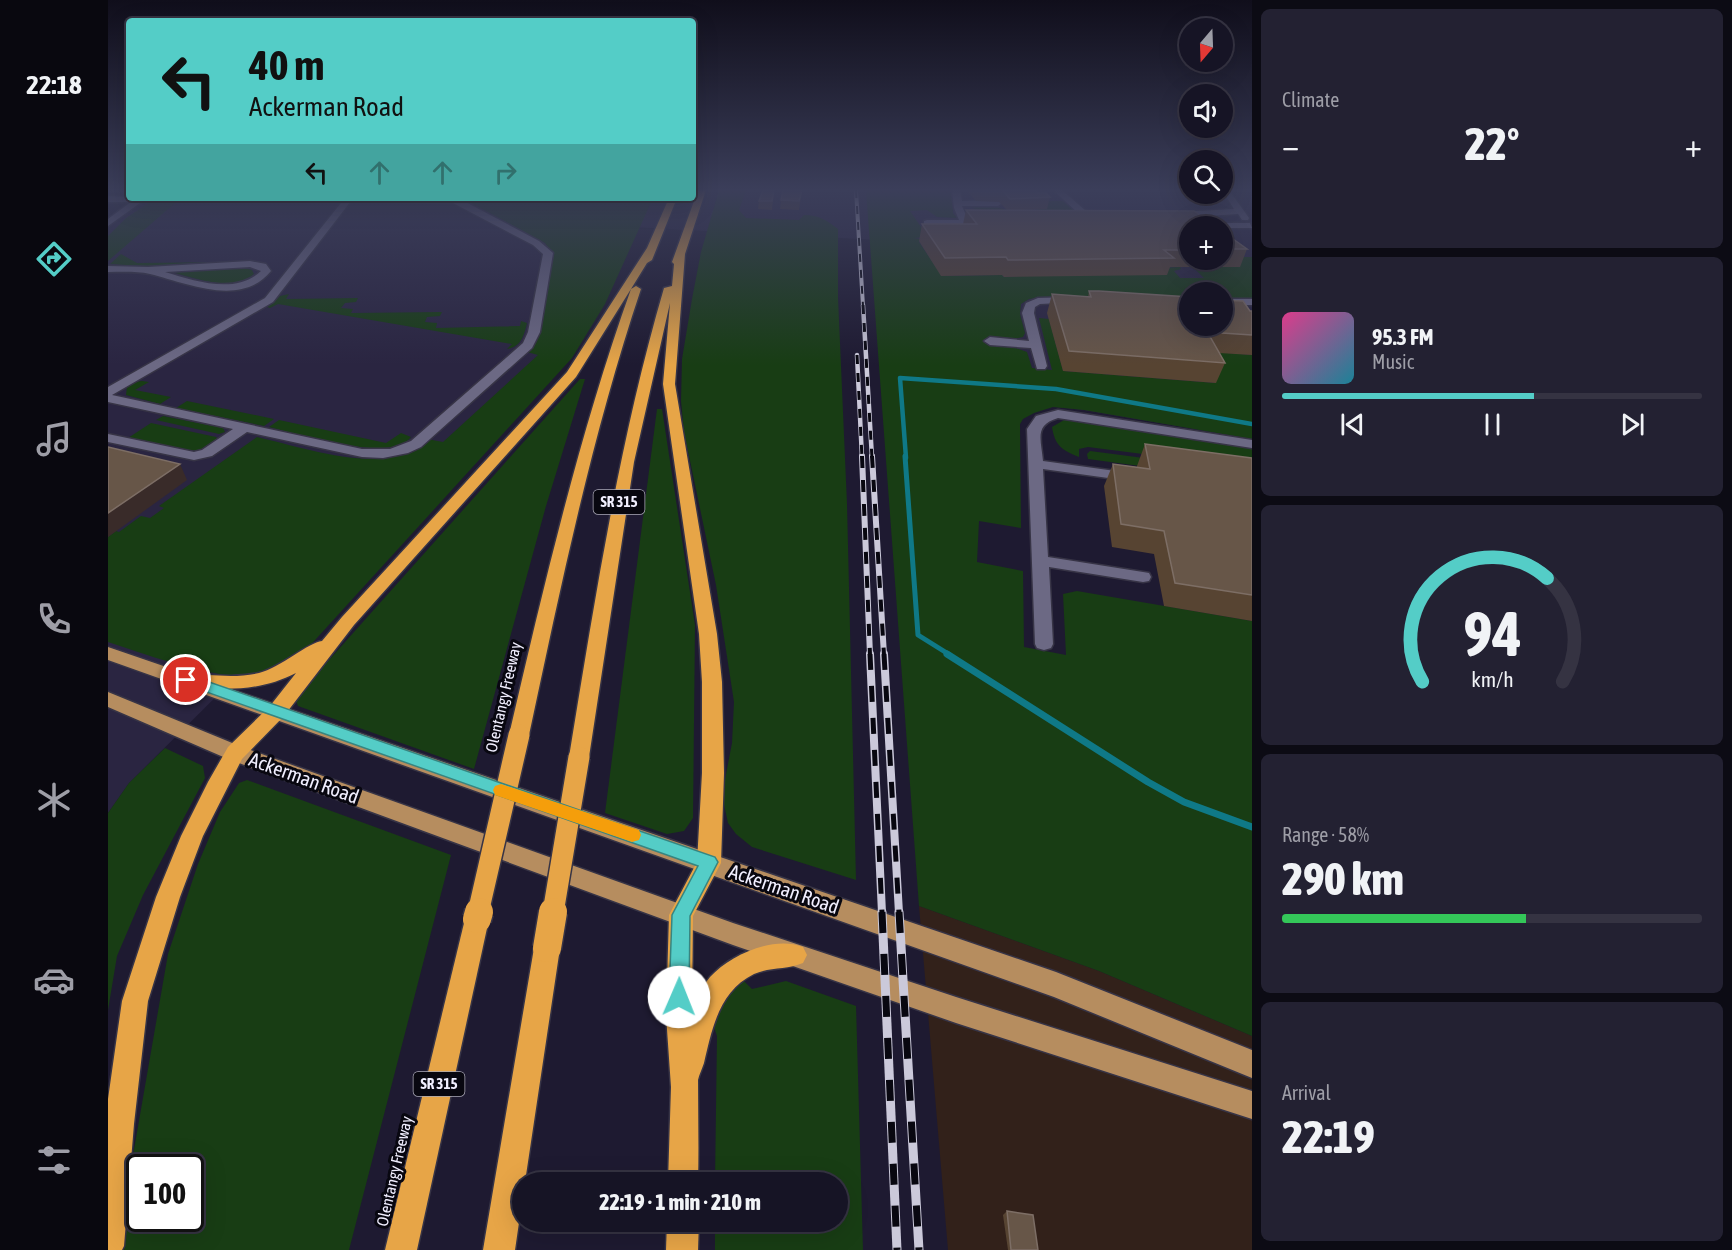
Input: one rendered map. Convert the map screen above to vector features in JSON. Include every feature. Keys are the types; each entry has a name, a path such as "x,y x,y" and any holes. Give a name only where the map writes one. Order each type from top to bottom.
{"highway":[{"name":"SR 315","path":"499,1250 624,471 655,334 681,248"},
{"path":"108,1246 119,1124 135,1001 168,897 184,857 235,753 277,711 348,621 572,374 650,250"},
{"name":"Olentangy Freeway","path":"401,1250 580,470 620,332 650,250"},
{"path":"680,252 669,384 708,634 712,682 713,773 709,862 681,915 679,1015 685,1087 683,1172"},
{"path":"186,680 221,684 250,683 278,674 317,649 348,621"},
{"path":"685,1087 702,1016 718,987 738,968 768,955 794,955"},
{"path":"682,1250 683,1232"}],"main road":[{"name":"Ackerman Road","path":"108,652 1056,985 1252,1064"},
{"name":"Ackerman Road","path":"108,699 235,753 681,915 794,955 1252,1105"}],"street":[{"path":"108,392 269,300 310,248"},
{"path":"108,398 362,453 398,452 411,447 428,434 528,345 549,253 545,248"},
{"path":"108,269 148,270 234,264 261,266 266,271 254,281 225,287 208,287 148,270"},
{"path":"1041,366 1028,313 1032,303 1047,300 1089,300"},
{"path":"1233,302 1252,302"},
{"path":"990,341 1036,345"},
{"path":"1044,645 1034,429 1041,419 1058,414 1252,444"},
{"path":"108,438 194,456 207,453 244,428"},
{"path":"1036,464 1130,477"},
{"path":"1040,561 1143,577"}],"shaded area":[{"path":"108,248 601,248 517,399 129,783 108,813"},
{"path":"879,248 1179,248 1179,270 1233,270 1233,248 1252,248 1252,439 1084,410 890,389"},
{"path":"919,906 1099,971 1252,1036 1252,1250 948,1250"}],"green space":[{"path":"108,248 123,248 108,261"},
{"path":"549,248 630,248 605,304 572,358 306,650 277,668 257,675 242,676 224,675 182,666 108,642 108,537 141,516 150,518 164,508 159,506 257,437 350,458 370,459 404,454 427,439 443,442 538,355 527,352 532,345 553,255"},
{"path":"702,248 838,248 856,880 752,847 736,834 728,823 722,795 732,743 734,702 716,585 684,432 681,401 682,359"},
{"path":"870,248 923,248 942,276 1002,275 1004,277 1179,267 1179,270 1174,271 1180,278 1204,278 1196,270 1233,270 1233,267 1238,267 1233,262 1233,257 1252,257 1252,298 1233,298 1233,282 1179,282 1179,296 1029,299 1021,304 1020,314 1025,333 1023,337 1009,340 986,338 987,344 1010,346 1027,352 1032,368 1052,370 1039,318 1049,319 1063,371 1215,383 1214,352 1252,355 1252,439 1084,410 1053,407 1034,413 1023,419 1020,424 1021,528 979,521 977,562 1023,571 1024,647 1066,655 1063,594 1077,591 1252,621 1252,1036 1099,971 919,906"},
{"path":"121,254 137,263 229,262 156,267 110,264"},
{"path":"241,267 252,270 254,274 235,283 213,282 171,272"},
{"path":"289,294 286,299 358,298 356,302 345,303 341,308 353,309 351,313 442,312 440,316 427,317 425,322 437,323 436,328 520,326 521,321 527,323 519,343 507,349 512,344 278,304 267,307 280,296"},
{"path":"580,379 585,379 546,506 474,769 298,706 295,698"},
{"path":"142,381 149,382 135,390 171,397 160,404 126,395 127,387"},
{"path":"187,401 274,419 264,426 176,408"},
{"path":"657,409 662,409 695,625 693,818 684,831 667,834 605,813"},
{"path":"163,416 223,428 225,432 219,434 156,420"},
{"path":"1080,418 1252,449 1252,468 1088,447 1079,449 1079,457 1057,443 1052,427 1064,420"},
{"path":"279,420 386,443 401,433 411,437 400,445 365,448 269,427"},
{"path":"151,423 218,439 200,450 188,451 128,438"},
{"path":"1090,451 1252,472 1252,481 1088,459 1087,454"},
{"path":"165,748 203,766 205,778 143,895 117,956 108,1010 108,813 129,783"},
{"path":"247,780 451,855 349,1250 124,1250 126,1228 126,1232 204,1232 204,1154 133,1154 168,954 198,864 220,812 239,783"},
{"path":"743,980 752,989 786,981 856,1006 863,1250 715,1250 715,1232 848,1232 848,1172 715,1172 717,1036 712,1021 728,992"}],"building":[{"path":"938,248 1179,248 1164,250 1174,258 1008,260 1006,257 945,258"},
{"path":"1089,291 1179,296 1179,336 1210,336 1225,363 1069,351 1052,294 1091,297"},
{"path":"1233,301 1243,301 1252,311 1252,335 1233,334"},
{"path":"1145,444 1252,458 1252,595 1175,583 1164,531 1121,524 1113,464 1150,469"},
{"path":"108,447 180,464 108,513"},
{"path":"1007,1211 1033,1215 1038,1250 1011,1250"}],"waterway":[{"path":"906,458 900,378 1056,389 1252,424"},
{"path":"905,456 918,635 950,655"},
{"path":"947,654 1148,782 1184,802 1252,827"}],"railway":[{"path":"860,248 863,306"},
{"path":"863,305 872,458"},
{"path":"857,355 862,458"},
{"path":"862,456 870,655"},
{"path":"872,456 884,655"},
{"path":"870,654 882,913"},
{"path":"884,654 899,913"},
{"path":"882,912 897,1250"},
{"path":"899,912 919,1250"}],"slow traffic":[{"path":"501,790 632,835"}],"route":[{"path":"186,680 709,862 681,915 679,997"}]}
